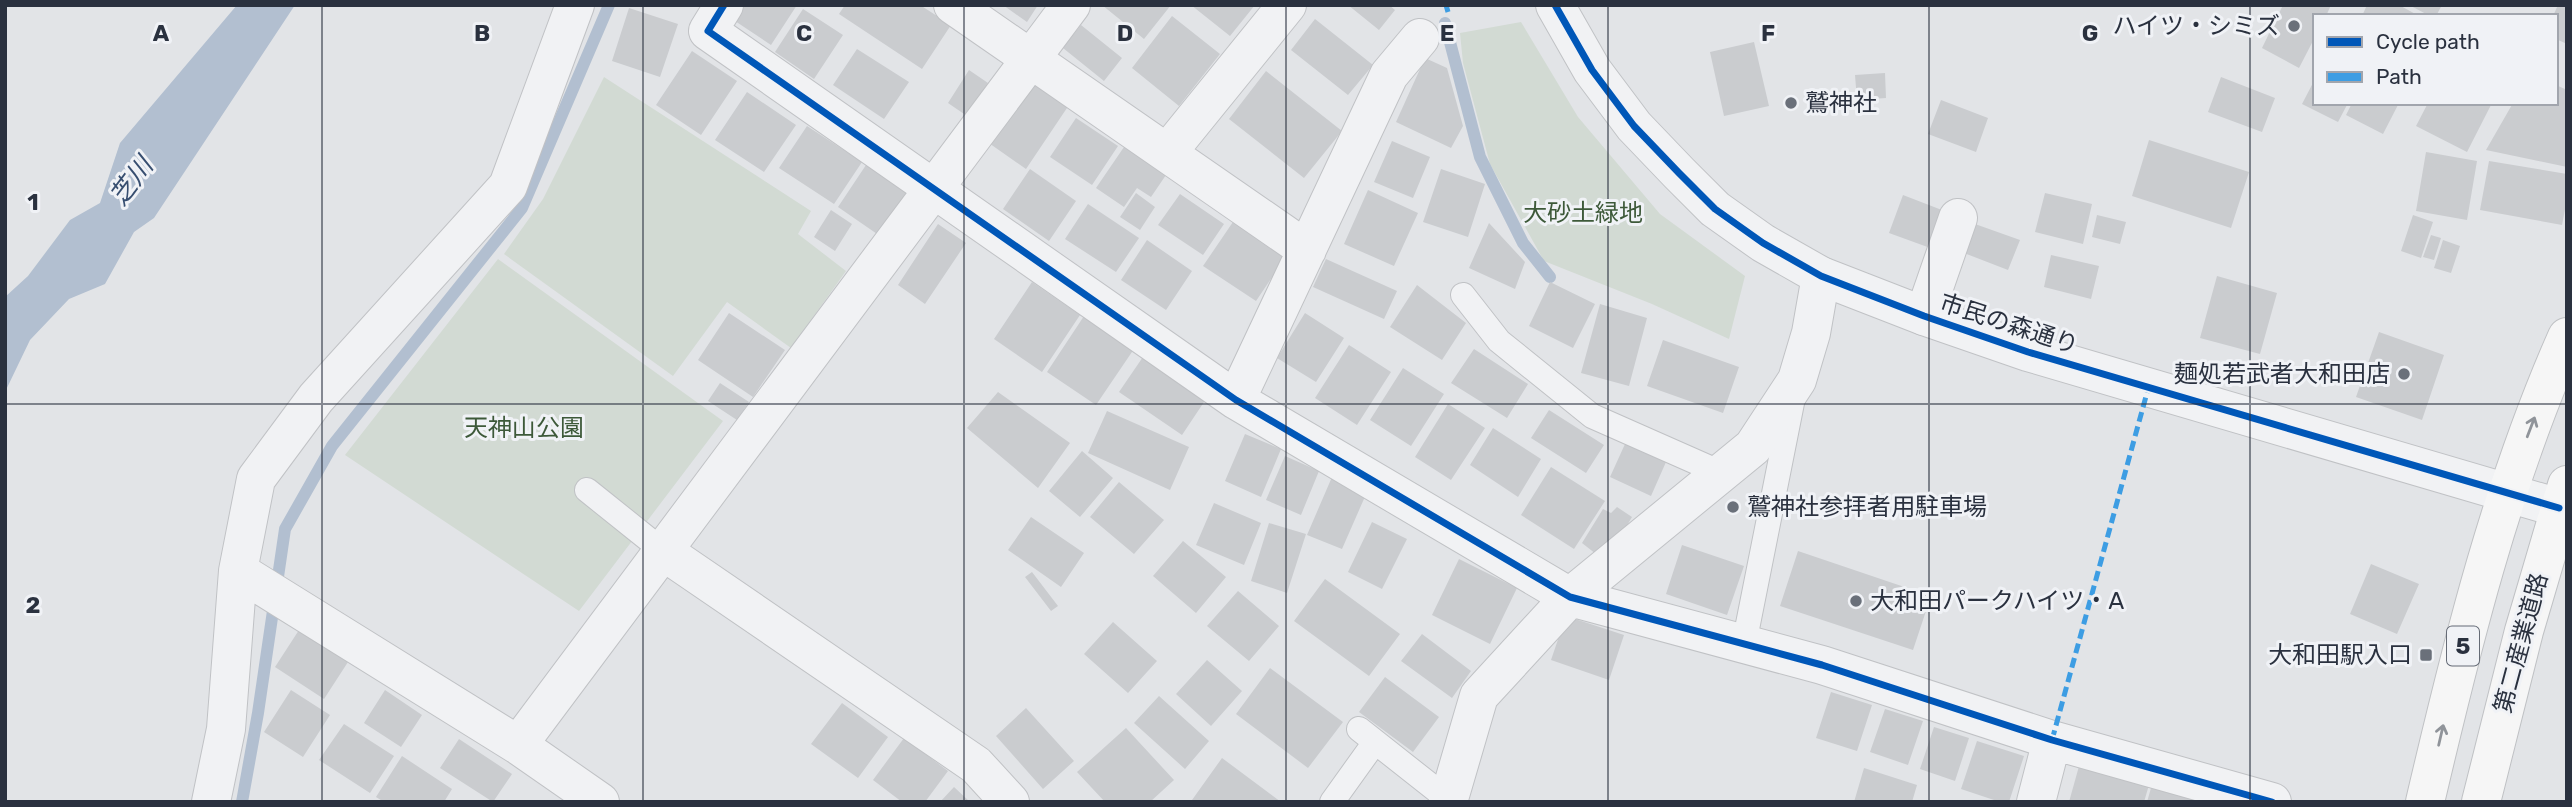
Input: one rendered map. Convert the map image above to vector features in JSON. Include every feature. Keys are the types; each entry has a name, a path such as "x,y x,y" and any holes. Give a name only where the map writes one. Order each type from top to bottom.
{"main road":[{"name":"5","path":"2425,802 2472,613 2507,491 2567,337"},
{"name":"第二産業道路","path":"2481,802 2503,710 2560,521"}],"street":[{"path":"211,802 226,729 239,571 256,479 316,398 508,186 575,5"},
{"path":"724,5 708,31 1236,400 1570,597 1822,665 2052,740 2272,802"},
{"path":"954,5 1307,250"},
{"path":"518,745 1071,5"},
{"path":"1167,153 1287,5"},
{"name":"市民の森通り","path":"1555,5 1592,70 1634,126 1679,173 1724,216 1763,243 1821,276 2028,352 2507,491 2560,521"},
{"path":"1236,400 1389,75 1420,38"},
{"path":"1924,316 1958,218"},
{"path":"1449,801 1479,696 1570,597 1753,447 1797,380 1811,333 1821,276"},
{"path":"663,551 975,765 1010,802"},
{"path":"239,571 518,745 600,802"},
{"path":"2036,802 2052,740"}],"lane":[{"path":"1463,295 1499,341 1592,416 1721,473"},
{"path":"1744,644 1797,380"},
{"path":"587,489 663,551"},
{"path":"1332,802 1367,736 1449,801"}],"green space":[{"name":"大砂土緑地","path":"1521,22 1578,117 1660,214 1745,276 1729,339 1652,304 1544,261 1490,164 1463,63 1460,33"},
{"path":"604,77 811,211 798,234 846,271 791,348 727,302 673,376 504,254 543,199"},
{"name":"天神山公園","path":"498,259 723,421 579,611 345,455"}],"water":[{"name":"芝川","path":"237,5 295,5 154,218 134,232 105,284 69,299 30,340 5,392 5,297 28,276 70,220 100,203 120,143"}],"building":[{"path":"742,5 797,5 771,45 732,19"},
{"path":"845,5 920,5 951,25 922,69 839,14"},
{"path":"1003,5 1038,5 1027,22"},
{"path":"1102,5 1171,5 1144,39"},
{"path":"1191,5 1255,5 1230,36"},
{"path":"1348,5 1389,5 1395,10 1379,30"},
{"name":"ハイツ・シミズ","path":"2283,5 2331,5 2327,14 2313,14 2313,41 2299,68 2262,48"},
{"path":"2367,5 2399,5 2415,14 2363,14"},
{"path":"2409,5 2442,5 2437,14 2426,14"},
{"path":"2558,5 2567,5 2567,44 2558,40 2558,14 2554,14"},
{"path":"629,8 678,24 660,77 612,61"},
{"path":"803,9 843,35 814,79 775,52"},
{"path":"1172,16 1220,54 1179,106 1132,68"},
{"path":"1315,19 1373,65 1348,95 1291,50"},
{"path":"1081,25 1122,58 1104,81 1063,48"},
{"path":"1754,42 1769,106 1724,116 1710,52"},
{"path":"857,49 909,82 884,119 833,85"},
{"path":"692,51 737,81 701,135 656,105"},
{"path":"1425,58 1447,68 1463,126 1451,148 1396,122"},
{"path":"969,70 988,83 967,116 948,103"},
{"path":"1266,71 1342,131 1304,178 1229,119"},
{"path":"1885,73 1886,98 1857,100 1855,75"},
{"path":"1030,75 1071,102 1026,169 986,141"},
{"path":"2221,77 2275,98 2262,132 2208,112"},
{"path":"2313,83 2313,105 2347,105 2338,122 2302,104"},
{"path":"2558,86 2567,90 2567,167 2486,150 2512,105 2558,105"},
{"path":"747,92 796,125 764,172 715,140"},
{"path":"1941,100 1988,118 1976,152 1928,134"},
{"path":"2351,105 2398,105 2383,134 2346,115"},
{"path":"2427,105 2491,105 2467,152 2416,126"},
{"path":"1076,118 1118,146 1092,185 1050,157"},
{"path":"807,126 862,162 834,204 779,168"},
{"path":"2149,140 2249,172 2231,228 2132,196"},
{"path":"1392,141 1430,157 1413,198 1374,182"},
{"path":"1124,147 1166,175 1151,197 1137,188 1124,207 1096,188"},
{"path":"2426,152 2477,161 2467,220 2416,211"},
{"path":"2489,161 2567,174 2567,199 2562,225 2480,210"},
{"path":"868,162 910,191 880,236 838,207"},
{"path":"1030,169 1076,201 1049,241 1003,209"},
{"path":"1441,169 1485,184 1468,237 1423,222"},
{"path":"1368,190 1418,213 1394,266 1344,244"},
{"path":"1136,193 1155,207 1140,230 1120,217"},
{"path":"2045,193 2092,204 2083,244 2035,232"},
{"path":"1180,194 1224,224 1203,255 1158,225"},
{"path":"1903,195 1947,212 1933,249 1889,233"},
{"path":"1088,204 1139,238 1116,272 1065,239"},
{"path":"831,210 852,224 835,251 814,237"},
{"path":"2097,215 2126,222 2120,244 2092,237"},
{"path":"2413,215 2433,222 2421,258 2401,251"},
{"path":"1235,219 1287,255 1256,301 1203,266"},
{"path":"1489,223 1525,262 1515,289 1469,268"},
{"path":"938,224 966,243 925,304 898,285"},
{"path":"1975,224 2020,240 2008,270 1964,253"},
{"path":"2431,235 2441,238 2434,260 2423,257"},
{"path":"1147,240 1192,271 1166,310 1121,280"},
{"path":"2443,240 2460,246 2451,273 2434,268"},
{"path":"2051,255 2099,266 2091,299 2044,287"},
{"path":"1326,259 1397,291 1384,319 1313,287"},
{"path":"2217,276 2277,293 2260,354 2200,338"},
{"path":"1032,282 1080,315 1042,372 994,339"},
{"path":"1550,282 1595,304 1573,348 1529,326"},
{"path":"1417,285 1466,323 1442,360 1390,327"},
{"path":"1600,304 1647,318 1629,386 1581,373"},
{"path":"729,313 785,350 753,397 698,360"},
{"path":"1086,313 1136,346 1096,405 1047,372"},
{"path":"1305,313 1344,338 1316,382 1277,358"},
{"path":"2379,332 2444,355 2422,420 2356,397"},
{"path":"1663,340 1739,367 1723,413 1647,386"},
{"path":"1349,345 1391,372 1357,425 1315,398"},
{"path":"1474,349 1528,384 1507,418 1451,383"},
{"path":"1147,351 1210,393 1182,435 1119,392"},
{"path":"1403,368 1444,394 1411,446 1370,420"},
{"path":"720,383 749,402 737,420 708,401"},
{"path":"998,392 1070,443 1038,488 967,428"},
{"path":"1448,404 1485,428 1451,480 1415,457"},
{"path":"1549,410 1604,445 1586,473 1531,438"},
{"path":"1107,411 1189,447 1170,490 1088,453"},
{"path":"1493,428 1541,459 1518,497 1470,465"},
{"path":"1245,434 1281,449 1261,497 1225,481"},
{"path":"1625,444 1666,462 1651,496 1610,477"},
{"path":"1082,451 1113,478 1080,517 1049,491"},
{"path":"1285,456 1319,471 1301,515 1266,500"},
{"path":"1551,467 1605,501 1574,549 1521,515"},
{"path":"1332,477 1367,492 1342,549 1307,535"},
{"path":"1119,482 1164,520 1134,554 1090,517"},
{"path":"1214,503 1261,523 1244,565 1196,545"},
{"path":"1617,507 1632,517 1626,527 1596,554 1582,543 1603,509 1611,513"},
{"path":"1031,517 1084,553 1061,587 1008,550"},
{"path":"1372,522 1407,539 1382,589 1348,572"},
{"path":"1269,523 1306,534 1287,593 1251,581"},
{"path":"1183,541 1226,577 1196,613 1153,576"},
{"path":"1682,545 1744,566 1727,615 1666,594"},
{"name":"大和田パークハイツ・A","path":"1798,551 1931,596 1913,650 1780,606"},
{"path":"1459,559 1517,588 1490,644 1432,615"},
{"path":"2371,564 2419,584 2397,634 2350,614"},
{"path":"1032,572 1058,606 1051,611 1025,577"},
{"path":"1325,579 1400,634 1369,676 1294,621"},
{"path":"1238,591 1279,626 1249,661 1207,626"},
{"path":"1566,616 1624,635 1609,680 1551,660"},
{"path":"1113,622 1157,661 1128,693 1084,654"},
{"path":"299,630 348,662 324,699 275,667"},
{"path":"1422,634 1471,671 1452,698 1401,661"},
{"path":"1207,660 1242,691 1211,726 1176,694"},
{"path":"1270,668 1343,722 1308,768 1236,714"},
{"path":"1385,677 1439,717 1413,752 1359,712"},
{"path":"291,690 330,715 303,757 264,732"},
{"path":"385,690 422,715 401,747 364,723"},
{"path":"1831,692 1872,705 1857,751 1816,738"},
{"path":"1159,696 1209,741 1185,769 1134,723"},
{"path":"842,703 888,737 858,778 811,744"},
{"path":"1026,708 1074,761 1043,789 996,736"},
{"path":"1885,709 1923,721 1908,765 1870,752"},
{"path":"344,724 394,756 370,793 319,760"},
{"path":"1934,727 1969,738 1955,781 1920,769"},
{"path":"1126,728 1174,780 1150,802 1105,802 1077,772"},
{"path":"904,738 948,771 925,802 902,802 873,780"},
{"path":"459,739 512,774 493,802 440,768"},
{"path":"1977,741 2024,756 2009,802 2000,802 1961,789"},
{"path":"402,756 452,789 444,802 384,802 376,797"},
{"path":"1222,758 1281,802 1192,800"},
{"path":"2081,759 2151,778 2144,802 2069,802"},
{"path":"1864,768 1917,785 1912,802 1854,802"},
{"path":"954,787 970,802 940,802"},
{"path":"2151,788 2198,801 2198,802 2147,802"}],"waterway":[{"path":"242,802 285,529 332,446 522,208 609,5"},
{"path":"1445,23 1480,157 1523,243 1550,277"}],"marked path":[{"path":"1446,5 1448,12"},
{"path":"2052,740 2148,389"}],"cycle path":[{"path":"724,5 708,31 1236,400 1570,597 1822,665 2052,740 2272,802"},
{"path":"1555,5 1592,70 1634,126 1679,173 1715,209 1763,243 1821,276 2028,352 2559,508"}],"place":[{"name":"ハイツ・シミズ","path":"2294,26"},
{"name":"鷲神社","path":"1791,103"},
{"name":"麺処若武者大和田店","path":"2404,374"},
{"name":"鷲神社参拝者用駐車場","path":"1733,507"},
{"name":"大和田パークハイツ・A","path":"1856,601"},
{"name":"大和田駅入口","path":"2426,655"}]}
